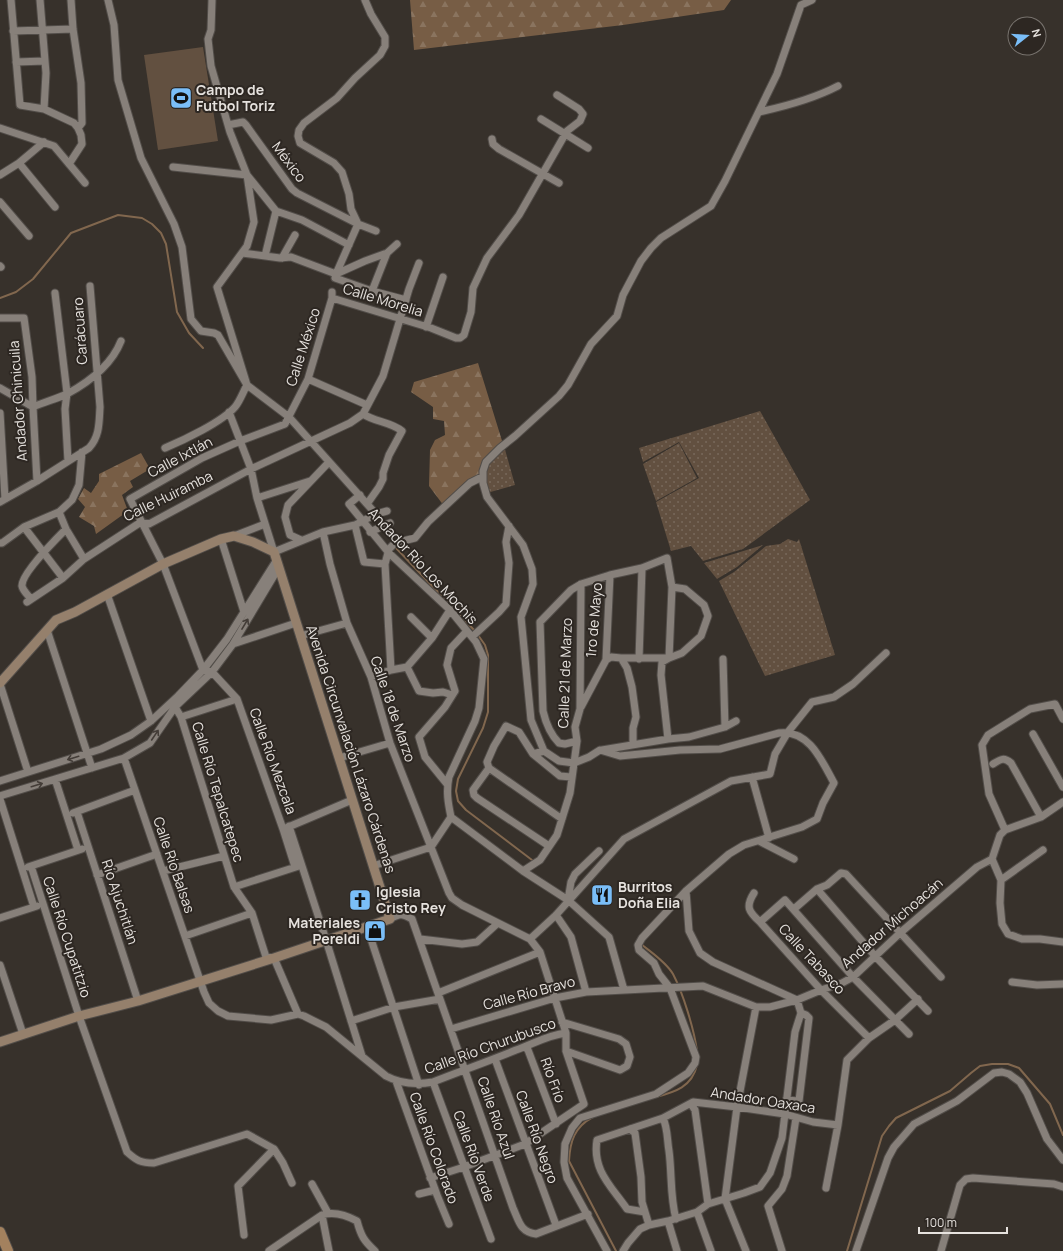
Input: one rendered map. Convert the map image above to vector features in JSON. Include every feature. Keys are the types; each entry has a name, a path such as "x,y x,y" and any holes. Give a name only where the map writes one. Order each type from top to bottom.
{"main road":[{"path":"0,1232 8,1251"}],"street":[{"path":"12,0 13,31 20,105 44,109 74,124 78,128 81,135 82,144 69,164"},
{"path":"40,0 46,73 44,109"},
{"path":"71,0 72,29 81,83 82,124 78,128"},
{"path":"108,0 114,25 118,80 141,158 174,224 182,247 191,319 201,331 218,335 247,385 289,417 376,514"},
{"path":"165,448 188,438 224,417 236,406 247,385 217,287 246,246 254,222 246,174 230,132 211,66 208,39 211,30 212,0"},
{"path":"365,0 371,14 385,37 385,46 380,55 355,78 337,98 304,123 299,130 298,136 300,143 334,163 342,172 349,194 351,209 358,224 376,231"},
{"path":"736,721 725,727 689,737 600,750 574,763 559,761 544,751 531,720 521,617 533,584 532,569 523,545 486,497 482,478 486,462 559,396 568,386 591,344 617,316 623,295 641,261 651,248 666,234 711,206 725,182 777,74 801,5 812,0"},
{"path":"13,31 72,29"},
{"path":"16,62 45,60"},
{"path":"759,112 819,96 838,86"},
{"path":"542,174 565,134 580,121 583,114 579,109 557,95"},
{"path":"541,120 588,148"},
{"name":"México","path":"228,125 243,122 297,193 358,224"},
{"path":"0,128 54,146 85,183"},
{"path":"492,139 493,144 499,149 559,183"},
{"path":"0,175 19,163 44,142"},
{"path":"19,163 55,207"},
{"path":"173,167 246,174 276,211 302,220 348,245"},
{"name":"Calle Morelia","path":"332,295 400,319 428,327 456,338 460,338 464,335 471,312 473,288 487,258 518,215 542,174"},
{"path":"0,202 28,236"},
{"path":"265,256 276,211"},
{"path":"335,276 358,224"},
{"path":"282,258 295,235"},
{"path":"335,276 365,261 386,253 397,244"},
{"path":"242,253 282,258 291,257 372,291 406,300"},
{"path":"372,291 386,253"},
{"path":"367,504 379,488 383,479 383,473 389,455 402,431 396,426 370,419 363,414 382,376 419,263"},
{"path":"428,327 443,277"},
{"name":"Carácuaro","path":"2,501 37,482 89,448 95,441 99,425 99,388 96,374 90,286"},
{"path":"55,293 67,394 65,408 68,461"},
{"name":"Calle México","path":"240,441 285,424 308,380 332,295"},
{"name":"Andador Chinicuila","path":"0,318 24,318 32,377 32,407 37,482"},
{"path":"0,388 32,407 67,394 96,374 117,351 121,341"},
{"path":"308,380 367,405"},
{"path":"0,798 124,758 150,743 175,707 212,672 234,644 276,561 257,498 251,469 229,412"},
{"path":"0,413 2,501"},
{"name":"Calle Huiramba","path":"43,552 23,579 22,585 29,600 63,578 84,559 141,522 149,524 251,469 350,423 363,414"},
{"name":"Calle Ixtlán","path":"141,522 130,500 202,458 240,441"},
{"path":"1,542 24,527 59,512 72,500 79,485 82,452"},
{"path":"301,540 290,535 285,517 288,505 329,462"},
{"path":"391,670 385,564 390,549 395,543 415,538 428,522 470,483 482,478"},
{"path":"257,498 312,480"},
{"name":"Andador Río Los Mochis","path":"360,495 349,504 370,532 389,553 450,610 471,634 481,650 484,659 479,708 475,721 447,784 447,797 451,817"},
{"path":"0,781 101,749 131,735 151,721 203,670 227,639 276,561 301,540 323,532 355,525 376,514 387,511"},
{"path":"59,512 66,529 84,559"},
{"path":"141,522 163,564 203,670"},
{"path":"370,532 390,523"},
{"path":"28,772 0,683 56,620 75,612 163,564 221,539 234,536 265,524"},
{"path":"355,525 364,562 385,564"},
{"path":"447,784 425,757 419,737 445,707 455,691 447,665 451,648 482,628 506,604 509,563 506,542 509,526"},
{"path":"24,527 63,578"},
{"path":"43,552 66,529"},
{"name":"Calle 18 de Marzo","path":"323,532 330,564 347,623 371,677 390,744 449,893 452,898 462,905 530,939"},
{"path":"234,536 253,542 276,561"},
{"path":"221,539 244,612"},
{"path":"577,741 565,744 559,743 555,740 545,722 543,702 540,622 571,590 581,584 610,575 642,568 667,558 672,587 669,658"},
{"name":"Avenida Circunvalación Lázaro Cárdenas","path":"276,561 390,918"},
{"path":"639,659 642,568"},
{"name":"1ro de Mayo","path":"580,709 606,660 610,575"},
{"name":"Calle 21 de Marzo","path":"524,870 540,860 557,835 570,793 577,741 575,727 580,709 581,584"},
{"path":"668,739 661,675 662,662 682,652 701,636 708,616 704,605 685,589 672,587"},
{"path":"106,594 151,721"},
{"path":"371,677 391,670 407,667 432,638 450,610"},
{"path":"411,617 432,638"},
{"path":"234,644 296,623"},
{"path":"300,636 347,623"},
{"path":"47,630 92,768"},
{"path":"430,1178 525,1144 584,1104 566,1051 566,1033 540,952 530,939 556,915 624,839 731,781 770,774 775,754 788,732 812,702 834,697 853,684 886,653"},
{"path":"606,660 611,657 639,659 669,658"},
{"path":"622,658 631,681 636,717 633,728 633,744"},
{"path":"723,659 725,727"},
{"path":"407,667 418,691 433,694 443,692 452,695"},
{"path":"203,670 212,672"},
{"name":"Calle Río Mezcala","path":"212,672 236,699 286,828 298,866 326,940 362,1056"},
{"path":"182,717 236,699"},
{"path":"531,720 543,702"},
{"path":"1005,830 989,794 982,745 988,735 1030,709 1055,704 1063,719"},
{"name":"Calle Río Tepalcatepec","path":"175,707 182,717 234,887 252,913 266,957 274,958"},
{"path":"562,819 489,768 487,762 490,753 506,726 520,732 533,754 560,776 571,777"},
{"path":"600,750 620,756 680,750 720,749 779,733 788,732 795,733 808,742 823,763 834,783 823,803 817,819 802,828 744,845 729,854 686,891 642,938 638,945 638,950 654,963 659,974 672,988 696,1057 688,1074 656,1094 580,1118 572,1128 565,1144 564,1162 567,1178 607,1251"},
{"path":"1033,734 1063,787"},
{"path":"339,758 390,744"},
{"path":"533,754 544,751"},
{"name":"Calle Río Balsas","path":"124,758 200,981"},
{"path":"993,764 1001,759 1007,759 1012,763 1041,817"},
{"path":"489,768 473,790 474,795 549,846"},
{"path":"752,777 769,838"},
{"path":"55,779 78,850"},
{"path":"67,815 135,790"},
{"name":"Calle Río Cupatitzio","path":"0,798 34,907"},
{"path":"286,828 352,800"},
{"path":"1063,802 1041,817 1005,830 1000,835 992,859 1001,880 1000,903 1002,924 1008,934 1022,939 1040,938 1063,942"},
{"name":"Río Ajuchitlán","path":"77,812 138,1001"},
{"path":"374,866 431,847 451,817 568,900 609,937 624,990"},
{"path":"759,841 794,859"},
{"path":"22,869 88,847"},
{"path":"1001,880 1043,850"},
{"path":"568,900 571,882 576,874 599,852"},
{"path":"97,874 157,854"},
{"path":"162,871 224,856"},
{"name":"Andador Michoacán","path":"688,987 703,986 756,1007 770,1007 797,1000 842,983 853,977 900,933 977,867 992,859"},
{"name":"Calle Río Cupatitzio","path":"31,866 79,1016 127,1152 133,1158 142,1163 154,1163 247,1134 274,1149"},
{"path":"234,887 298,866"},
{"path":"794,909 817,889 826,885 842,874 846,874 941,977"},
{"path":"817,889 875,956 928,1011"},
{"path":"623,1250 640,1229 649,1225 676,1219 697,1212 708,1204 760,1187 770,1173 782,1138 795,1032 801,1013 797,1000 713,962 700,953 689,931 686,891"},
{"name":"Calle Tabasco","path":"754,893 748,901 752,914 821,990 869,1038"},
{"path":"760,922 785,900 853,977 909,1034"},
{"path":"0,918 43,904"},
{"path":"185,936 252,913"},
{"name":"Calle Río Azul","path":"390,918 398,914 403,914 412,919 520,1225 526,1231 536,1234 556,1225"},
{"path":"556,915 570,936 586,992"},
{"path":"0,1042 79,1016 138,1001 274,958 390,918"},
{"path":"420,939 462,944 477,942 498,923"},
{"path":"367,927 419,1085"},
{"path":"351,1021 394,1007 439,996 540,952"},
{"path":"200,981 209,1003 218,1011 228,1016 271,1020 298,1014 274,958"},
{"path":"0,965 23,1034"},
{"path":"1012,982 1037,985 1063,984"},
{"name":"Calle Río Bravo","path":"451,1029 555,998 586,992 688,987"},
{"path":"826,1188 838,1125 847,1060 869,1038 895,1020 918,999"},
{"path":"746,1251 725,1199 737,1107 756,1007"},
{"path":"786,1100 799,1101 809,1018 801,1013"},
{"name":"Calle Río Churubusco","path":"298,1014 326,1027 386,1076 396,1081 419,1085 433,1082 495,1059 544,1038 566,1033"},
{"path":"562,1022 619,1039 626,1044 630,1057 627,1066 620,1070 566,1051"},
{"name":"Río Frío","path":"525,1047 528,1050 556,1124"},
{"name":"Calle Río Negro","path":"495,1059 556,1225"},
{"path":"856,1251 888,1158 894,1147 914,1124 956,1101 994,1073 1002,1072 1009,1074 1020,1082 1027,1093 1047,1139 1063,1160"},
{"name":"Calle Río Colorado","path":"396,1081 434,1190 449,1224"},
{"name":"Calle Río Verde","path":"433,1082 491,1238"},
{"name":"Andador Oaxaca","path":"645,1212 627,1209 600,1172 596,1160 595,1149 597,1140 663,1118 693,1102 785,1114 796,1118 838,1125"},
{"path":"691,1104 695,1110 708,1204"},
{"path":"663,1118 668,1134 673,1207 676,1219"},
{"path":"782,1251 768,1206 782,1189 787,1176 796,1118"},
{"path":"630,1129 635,1133 642,1177 642,1202 649,1225"},
{"path":"244,1235 238,1186 274,1149 283,1162 292,1182"},
{"path":"941,1251 960,1185 966,1179 973,1178 1054,1184 1063,1187"},
{"path":"312,1184 325,1214 329,1251"},
{"path":"420,1194 434,1190"},
{"path":"697,1212 711,1251"},
{"path":"273,1250 325,1214 340,1214 357,1221 364,1241 375,1251"},
{"path":"556,1225 588,1214"},
{"path":"668,1221 677,1251"}],"shaded area":[{"name":"Campo de Futbol Toriz","path":"203,47 218,141 158,150 144,55"},
{"path":"760,411 810,500 743,549 703,561 691,546 671,551 656,502 699,478 679,442 643,462 639,448"},
{"path":"679,443 697,478 656,501 643,464"},
{"path":"504,446 515,485 487,493 484,483 487,463"},
{"path":"788,539 797,542 799,539 835,655 765,676 719,581 734,572 766,546 780,544"},
{"path":"763,545 737,567 717,579 704,563"}],"green space":[{"path":"410,0 731,0 724,10 623,25 414,50"},
{"path":"478,363 503,444 488,458 482,477 444,506 429,486 430,450 435,440 445,435 444,421 433,419 433,407 411,392 414,382"},
{"path":"141,453 150,469 130,481 133,487 122,495 128,511 96,534 94,526 79,517 85,507 78,499 84,488 91,493 99,481 99,474"}],"waterway":[{"path":"0,298 16,292 33,279 71,233 118,215 142,218 152,224 161,233 166,244 177,312 189,333 203,348"},
{"path":"396,548 475,631"},
{"path":"478,635 485,645 488,655 488,712 483,728 458,779 456,791 458,801 466,810 532,860"},
{"path":"641,944 663,962 673,974 688,1011 697,1051"},
{"path":"847,1251 882,1136 889,1126 896,1118 950,1091 980,1066 1008,1064 1019,1068 1050,1104 1063,1135"},
{"path":"656,1097 670,1093 682,1087 691,1079 697,1065"},
{"path":"593,1117 581,1125 577,1130 570,1148 569,1161 616,1251"}],"place":[{"name":"Campo de Futbol Toriz","path":"181,98"},
{"name":"Burritos Doña Elia","path":"602,895"},
{"name":"Iglesia Cristo Rey","path":"360,900"},
{"name":"Materiales Pereldi","path":"375,931"}]}
